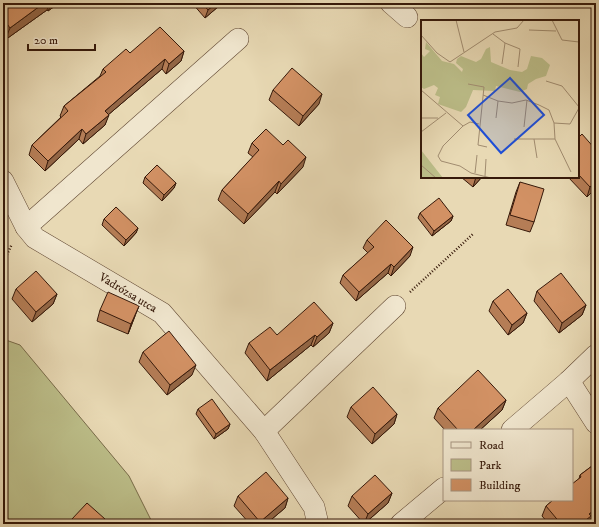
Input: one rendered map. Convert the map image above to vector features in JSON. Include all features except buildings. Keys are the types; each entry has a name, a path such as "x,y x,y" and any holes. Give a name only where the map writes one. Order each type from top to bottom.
{"street":[{"path":"392,3 407,17"},
{"path":"26,227 238,39"},
{"name":"Vadrózsa utca","path":"3,181 26,227 35,238 162,313 264,431 314,507 318,524"},
{"path":"264,431 395,306"},
{"path":"513,429 569,381 596,355"},
{"path":"569,381 596,423"},
{"path":"401,524 443,489"}],"path":[{"path":"395,306 473,234"}],"green space":[{"path":"3,339 20,345 129,476 153,524 3,524"}]}
